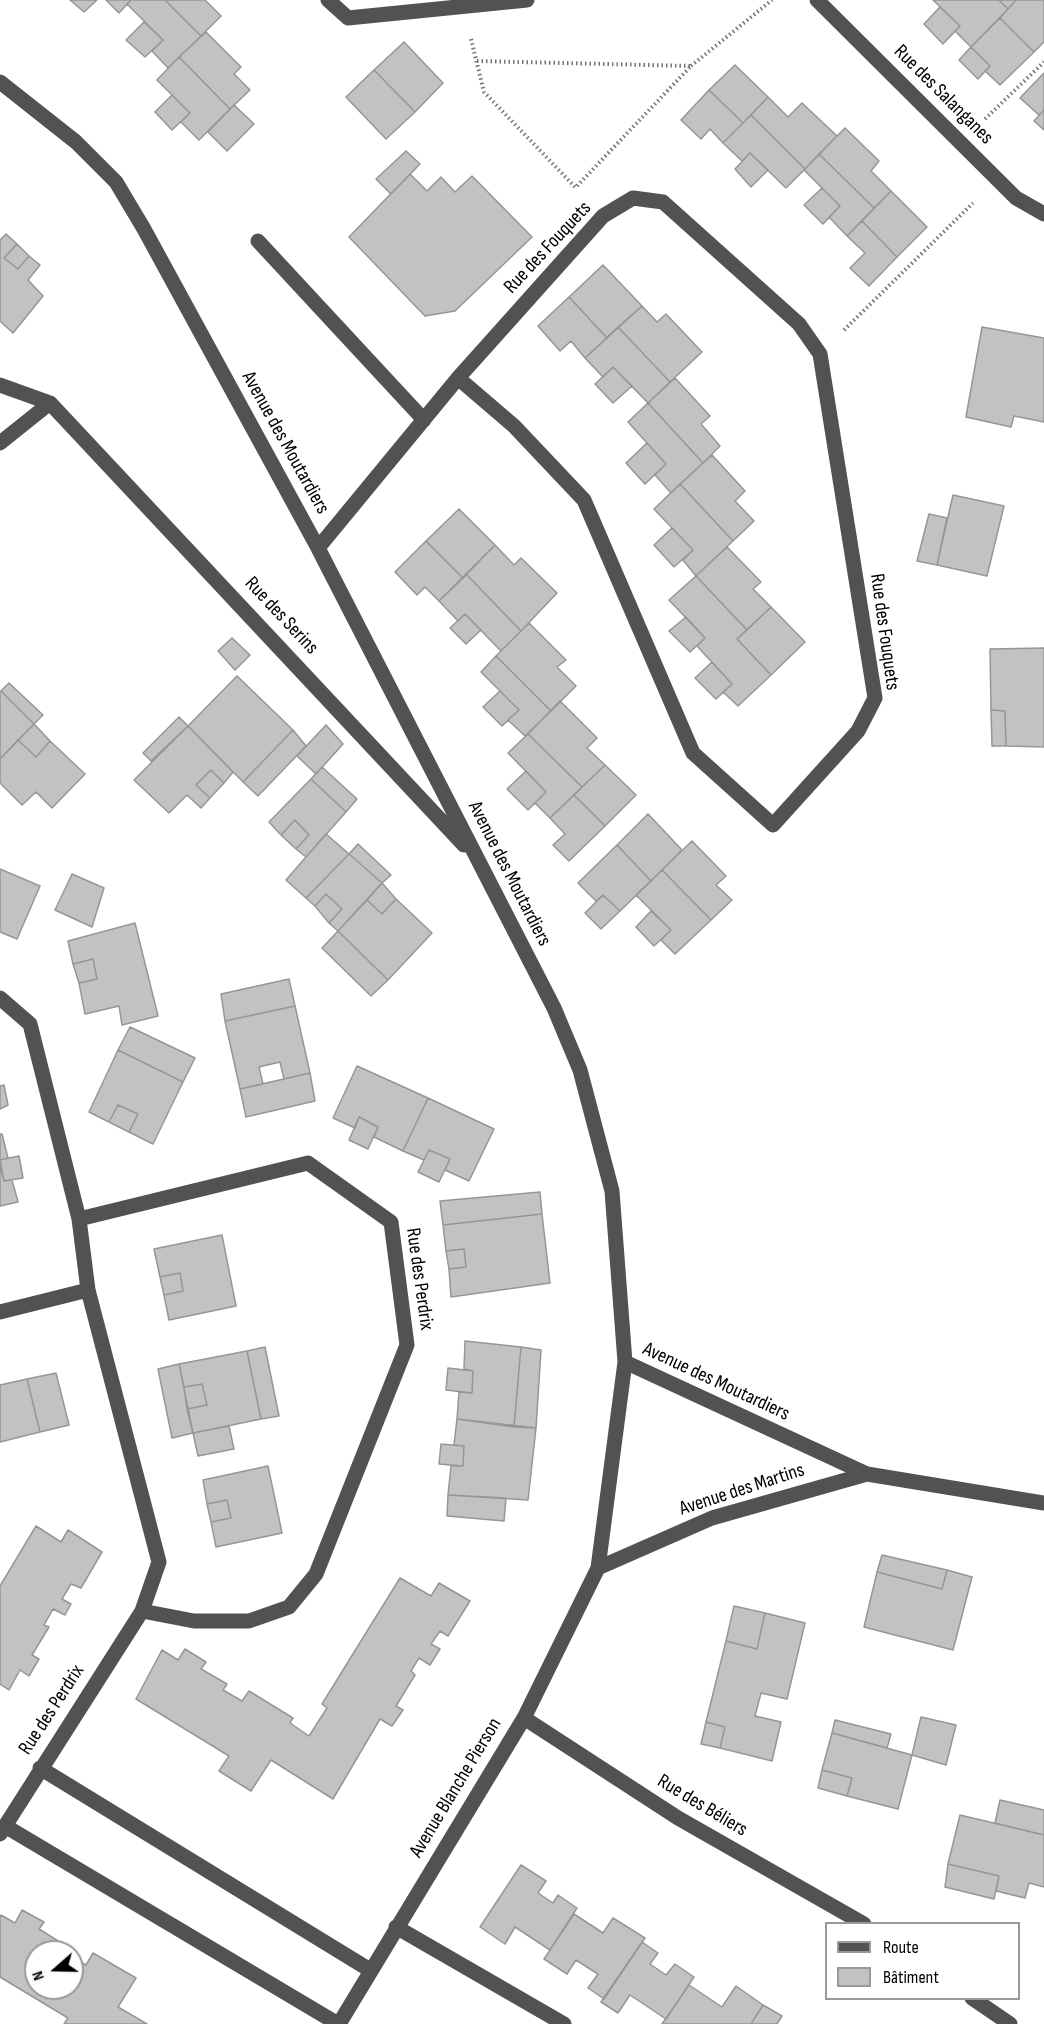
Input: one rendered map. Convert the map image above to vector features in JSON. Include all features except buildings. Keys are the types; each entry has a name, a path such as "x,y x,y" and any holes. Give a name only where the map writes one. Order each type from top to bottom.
{"street":[{"path":"328,0 348,18 527,0"},
{"name":"Rue des Salanganes","path":"817,0 1016,198 1044,214"},
{"name":"Avenue des Moutardiers","path":"0,82 76,142 116,182 318,548 554,1008 579,1070 612,1191 625,1362 867,1474 1044,1503"},
{"name":"Rue des Fouquets","path":"318,548 458,378 603,216 633,198 663,202 799,324 820,354 875,698 858,731 772,825 693,753 584,500 514,426 458,378"},
{"path":"258,241 424,420"},
{"name":"Rue des Serins","path":"0,385 50,403 260,624 478,861"},
{"path":"0,443 50,403"},
{"name":"Rue des Perdrix","path":"0,998 30,1024 80,1219 88,1290 159,1562 142,1611 2,1830"},
{"name":"Rue des Perdrix","path":"80,1219 308,1163 391,1222 407,1345 316,1574 289,1607 249,1621 194,1621 142,1611"},
{"path":"0,1312 88,1290"},
{"name":"Avenue Blanche Pierson","path":"339,2024 524,1718 598,1568 625,1362"},
{"name":"Avenue des Martins","path":"598,1568 712,1518 867,1474"},
{"name":"Rue des Béliers","path":"524,1718 678,1818 862,1922"},
{"path":"40,1768 370,1970"},
{"path":"2,1830 339,2024"},
{"path":"396,1927 564,2024"},
{"path":"975,2000 1010,2024"}],"path":[{"path":"576,187 691,66 772,0"},
{"path":"463,7 484,92 603,216"},
{"path":"477,61 691,66"},
{"path":"961,143 1044,62"},
{"path":"820,354 997,179"}]}
